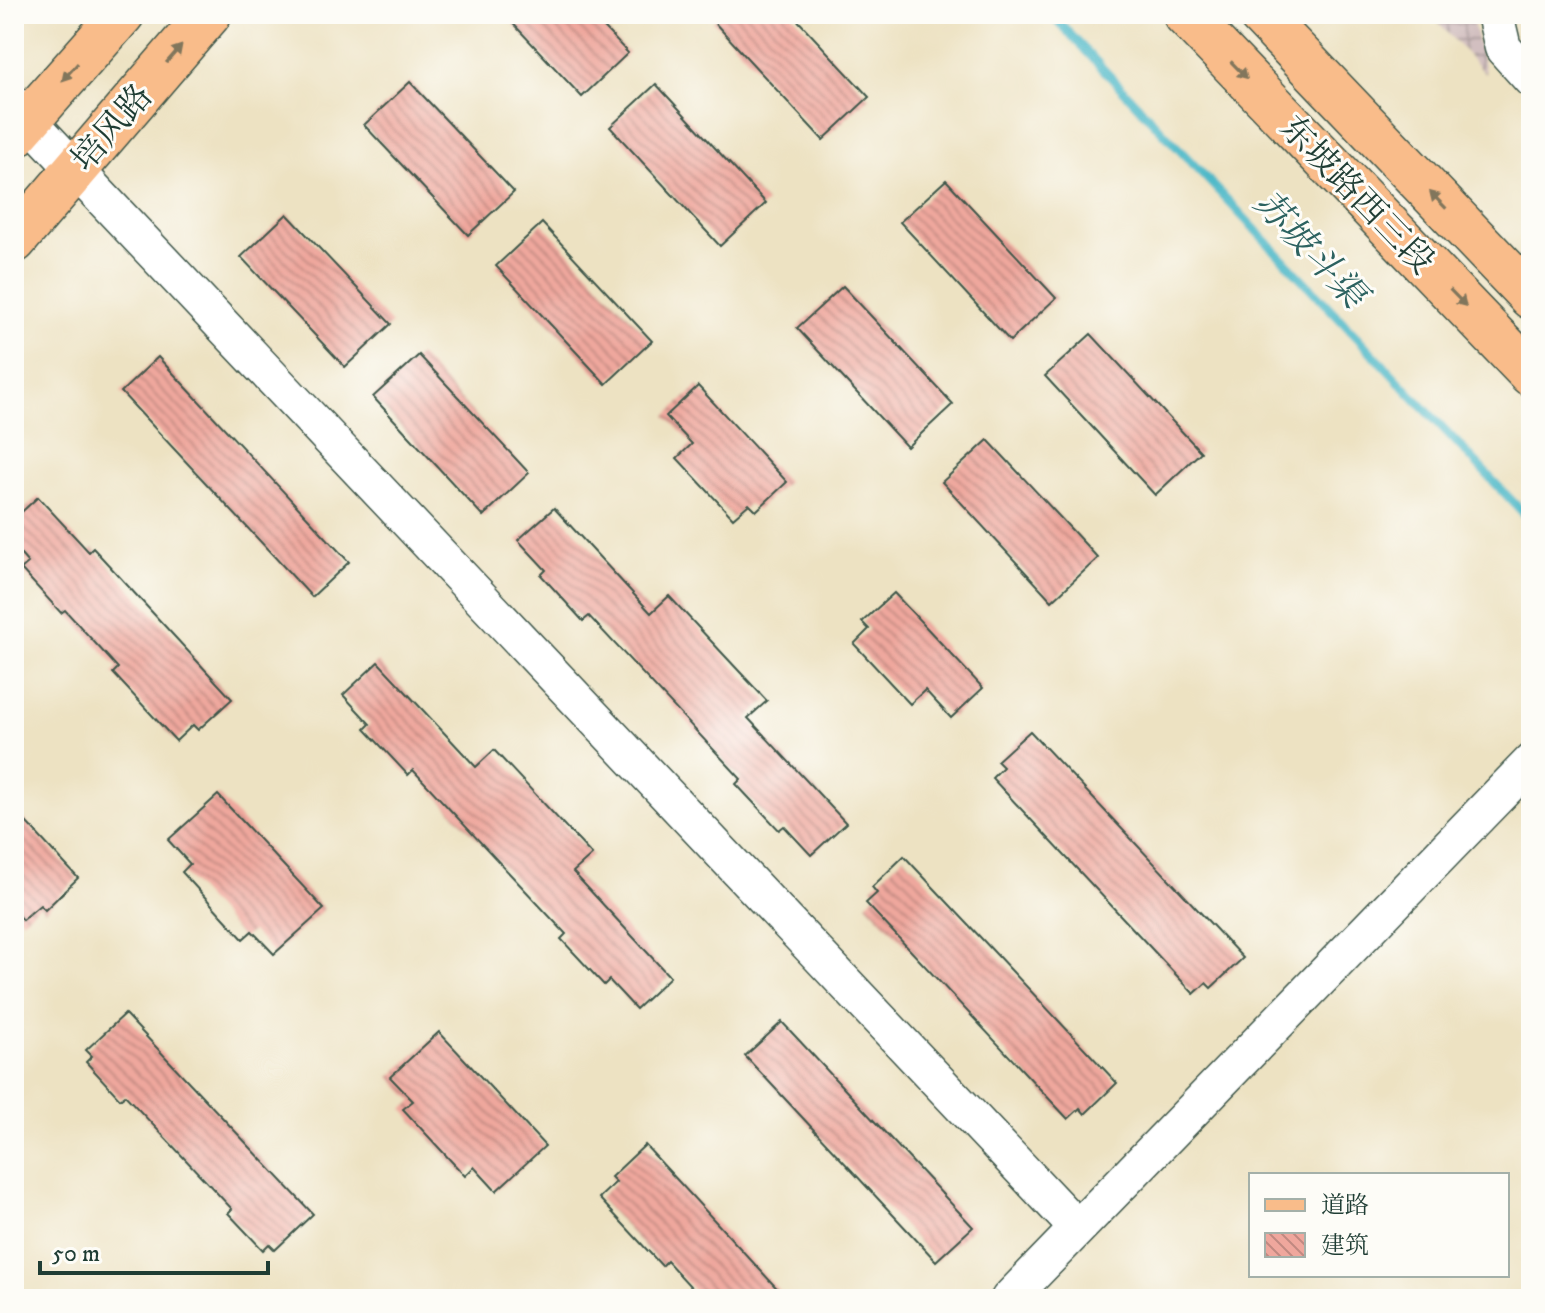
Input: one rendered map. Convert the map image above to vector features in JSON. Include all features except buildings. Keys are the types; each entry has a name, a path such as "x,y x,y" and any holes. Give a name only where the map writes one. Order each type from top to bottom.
{"main road":[{"name":"培风路","path":"19,120 122,14"},
{"name":"培风路","path":"14,241 209,14"},
{"name":"东坡路西三段","path":"1185,14 1531,374"},
{"name":"东坡路西三段","path":"1260,14 1531,297"}],"street":[{"path":"1495,14 1503,48 1531,79"},
{"path":"19,120 75,168 1077,1228"},
{"path":"1009,1299 1531,762"}],"shaded area":[{"path":"1430,14 1471,14 1486,75"}],"waterway":[{"name":"苏坡斗渠","path":"1051,14 1531,521"}]}
